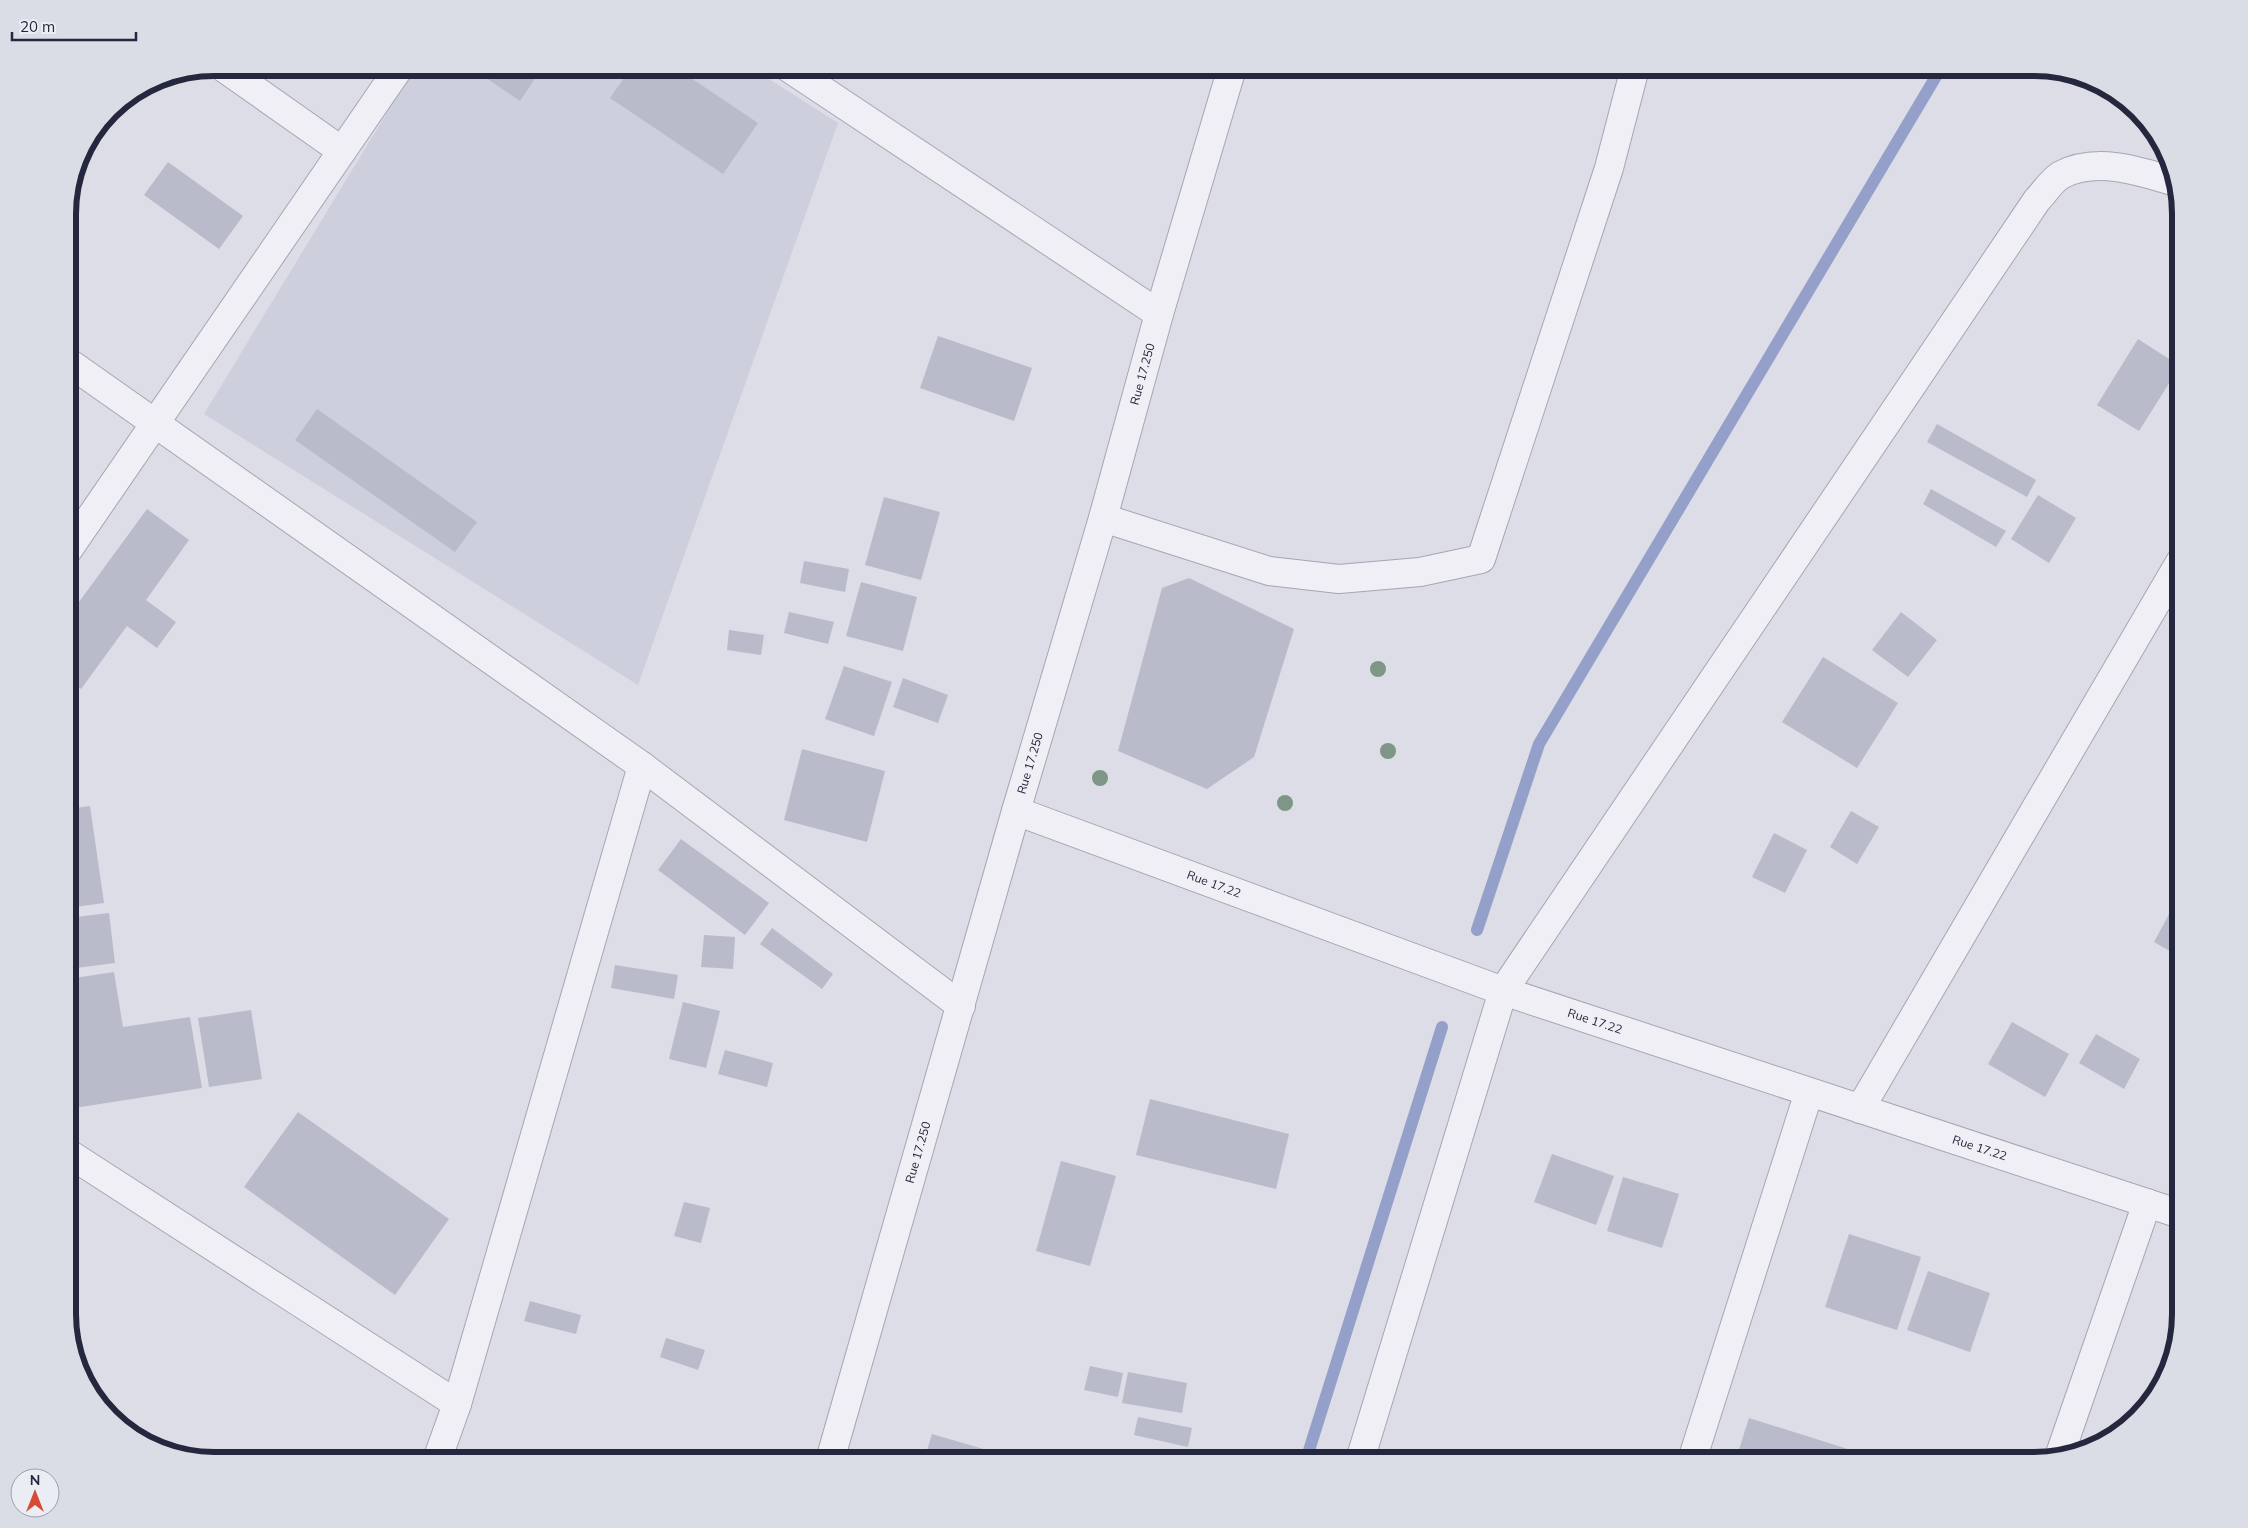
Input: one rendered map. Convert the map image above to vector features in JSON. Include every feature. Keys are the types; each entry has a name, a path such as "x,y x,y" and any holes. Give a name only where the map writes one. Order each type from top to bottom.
{"street":[{"path":"235,76 342,151"},
{"path":"77,537 394,76"},
{"path":"801,76 1159,314"},
{"name":"Rue 17.250","path":"832,1452 1016,811 1103,518 1159,314 1230,76"},
{"path":"1103,518 1269,571 1339,579 1420,572 1481,559 1609,168 1633,76"},
{"path":"1362,1452 1504,991 2037,200 2060,176 2086,167 2130,168 2167,179"},
{"path":"77,369 153,424 642,766 961,1006"},
{"path":"1860,1109 2172,576"},
{"path":"440,1452 457,1404 642,766"},
{"name":"Rue 17.22","path":"1016,811 1504,991 2172,1211"},
{"path":"1695,1452 1809,1092"},
{"path":"77,1159 457,1404"},
{"path":"2062,1449 2147,1203"}],"shaded area":[{"path":"409,76 765,76 838,123 638,685 204,414"}],"building":[{"path":"483,76 537,76 520,101"},
{"path":"625,76 688,76 758,123 723,174 610,98"},
{"path":"168,162 243,216 219,249 144,195"},
{"path":"938,336 1032,368 1014,421 920,388"},
{"path":"2138,339 2172,361 2172,379 2139,431 2097,405"},
{"path":"317,409 477,522 455,552 295,440"},
{"path":"1937,424 2036,480 2027,497 1927,442"},
{"path":"1931,489 2006,531 1996,547 1923,504"},
{"path":"2038,495 2076,518 2049,563 2011,539"},
{"path":"884,497 940,512 921,580 865,565"},
{"path":"147,509 189,540 146,600 176,622 157,648 127,626 81,689 77,686 77,605"},
{"path":"804,561 849,569 845,592 800,583"},
{"path":"1189,578 1294,629 1254,757 1207,789 1118,751 1162,588"},
{"path":"861,582 917,597 903,651 846,636"},
{"path":"789,612 834,622 828,644 784,633"},
{"path":"1901,612 1937,640 1908,677 1872,650"},
{"path":"729,630 764,635 761,655 727,650"},
{"path":"1823,657 1898,703 1857,768 1782,722"},
{"path":"844,666 892,682 874,736 825,719"},
{"path":"903,678 948,695 938,723 893,707"},
{"path":"802,749 885,771 867,842 784,820"},
{"path":"90,806 104,903 77,907 77,808"},
{"path":"1851,811 1879,827 1857,864 1830,847"},
{"path":"1774,833 1807,850 1785,893 1752,877"},
{"path":"681,839 769,903 745,935 658,870"},
{"path":"2172,909 2172,952 2154,942"},
{"path":"109,913 115,963 77,968 77,917"},
{"path":"772,928 833,974 822,989 760,944"},
{"path":"704,935 735,937 733,969 701,967"},
{"path":"615,965 678,975 674,999 611,988"},
{"path":"114,972 123,1027 190,1017 202,1088 77,1108 77,978"},
{"path":"683,1002 720,1011 706,1068 669,1059"},
{"path":"251,1010 262,1079 209,1087 198,1018"},
{"path":"2012,1022 2069,1054 2045,1097 1988,1064"},
{"path":"2096,1034 2140,1059 2124,1089 2079,1063"},
{"path":"725,1050 773,1063 767,1087 718,1074"},
{"path":"1150,1099 1289,1134 1276,1189 1136,1155"},
{"path":"298,1112 449,1219 395,1295 244,1187"},
{"path":"1552,1154 1614,1176 1596,1225 1534,1202"},
{"path":"1061,1161 1116,1176 1090,1266 1036,1251"},
{"path":"1623,1177 1679,1194 1662,1248 1607,1231"},
{"path":"684,1202 710,1208 701,1243 674,1236"},
{"path":"1849,1234 1921,1257 1897,1330 1825,1307"},
{"path":"1928,1271 1990,1293 1970,1352 1907,1330"},
{"path":"530,1301 581,1315 576,1334 524,1321"},
{"path":"666,1338 705,1350 698,1370 660,1357"},
{"path":"1090,1366 1123,1373 1118,1397 1084,1390"},
{"path":"1128,1372 1187,1383 1182,1413 1122,1403"},
{"path":"1138,1417 1192,1428 1188,1447 1134,1435"},
{"path":"1749,1418 1851,1450 1850,1452 1738,1452"},
{"path":"932,1434 994,1452 926,1452"}],"waterway":[{"path":"1477,930 1539,744 1936,76"},
{"path":"1309,1452 1442,1027"}]}
